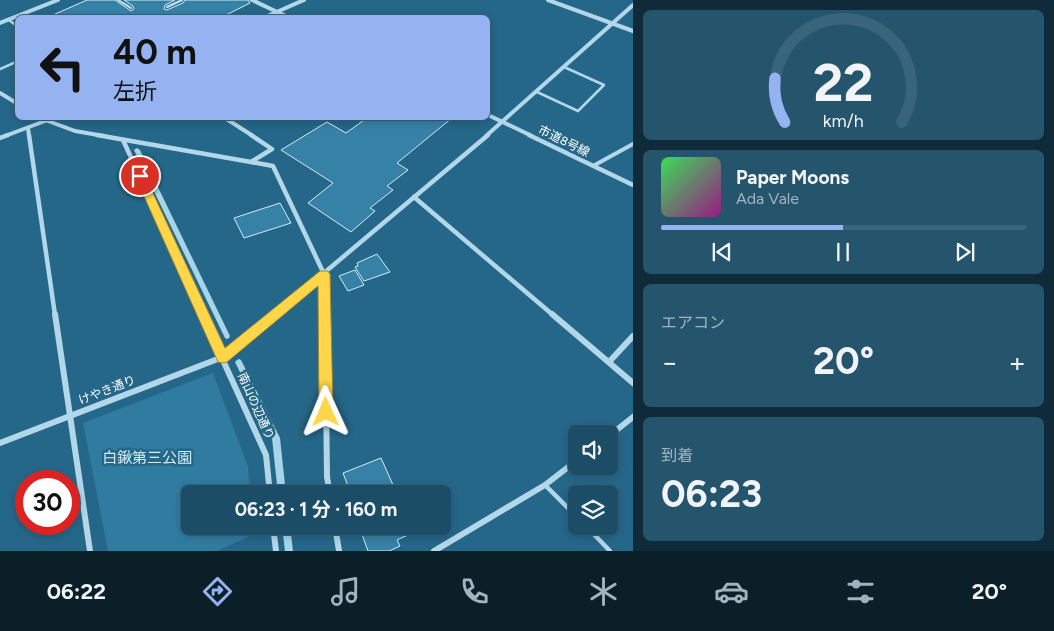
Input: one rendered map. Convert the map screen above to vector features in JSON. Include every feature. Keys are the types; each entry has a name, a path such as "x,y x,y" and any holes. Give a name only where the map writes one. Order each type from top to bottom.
{"street":[{"path":"21,15 58,0"},
{"path":"252,0 284,15"},
{"path":"270,15 304,0"},
{"path":"548,0 633,31"},
{"name":"けやき通り","path":"0,443 223,358 537,92 633,5"},
{"path":"0,24 15,18"},
{"path":"0,93 15,102"},
{"path":"11,100 15,98"},
{"name":"市道8号線","path":"490,116 633,186"},
{"path":"228,120 272,148 251,162"},
{"path":"0,138 46,121 75,131 273,166 324,274 328,485"},
{"path":"28,128 90,551"},
{"name":"南山の辺通り","path":"123,140 266,456 269,485"},
{"path":"414,196 633,383"},
{"path":"609,362 633,336"},
{"path":"618,429 633,417"},
{"path":"434,551 545,485 568,467"},
{"path":"274,535 276,551"},
{"path":"336,535 339,551"}],"lane":[{"path":"118,0 131,8"},
{"path":"167,7 182,0"},
{"path":"9,20 15,25"},
{"path":"0,69 15,62"},
{"path":"537,92 578,111 604,85 564,67"},
{"path":"593,166 633,144"},
{"path":"545,485 568,508"},
{"path":"595,535 610,551"}],"green space":[{"name":"白鍬第三公園","path":"213,373 248,467 249,485 181,485 181,535 252,535 217,551 108,551 83,423"}],"building":[{"path":"87,0 115,0 131,11 134,9 133,6 124,0 175,0 165,5 164,9 167,10 183,3 185,0 248,0 250,3 226,15 53,15"},
{"path":"364,120 450,120 397,163 408,170 387,186 393,190 370,208 375,211 351,232 308,203 333,183 281,150 327,122 346,133"},
{"path":"280,203 291,223 244,238 234,218"},
{"path":"377,254 390,272 364,281 355,267 358,266 357,263"},
{"path":"355,270 364,285 348,291 339,276"},
{"path":"381,458 393,485 348,485 343,473"},
{"path":"362,535 408,535 397,540 400,546 389,551 368,551"}],"waterway":[{"path":"137,150 227,336"},
{"path":"239,362 276,438 281,485"},
{"path":"287,535 289,551"}],"route":[{"path":"140,176 223,358 324,274 326,412"}]}
